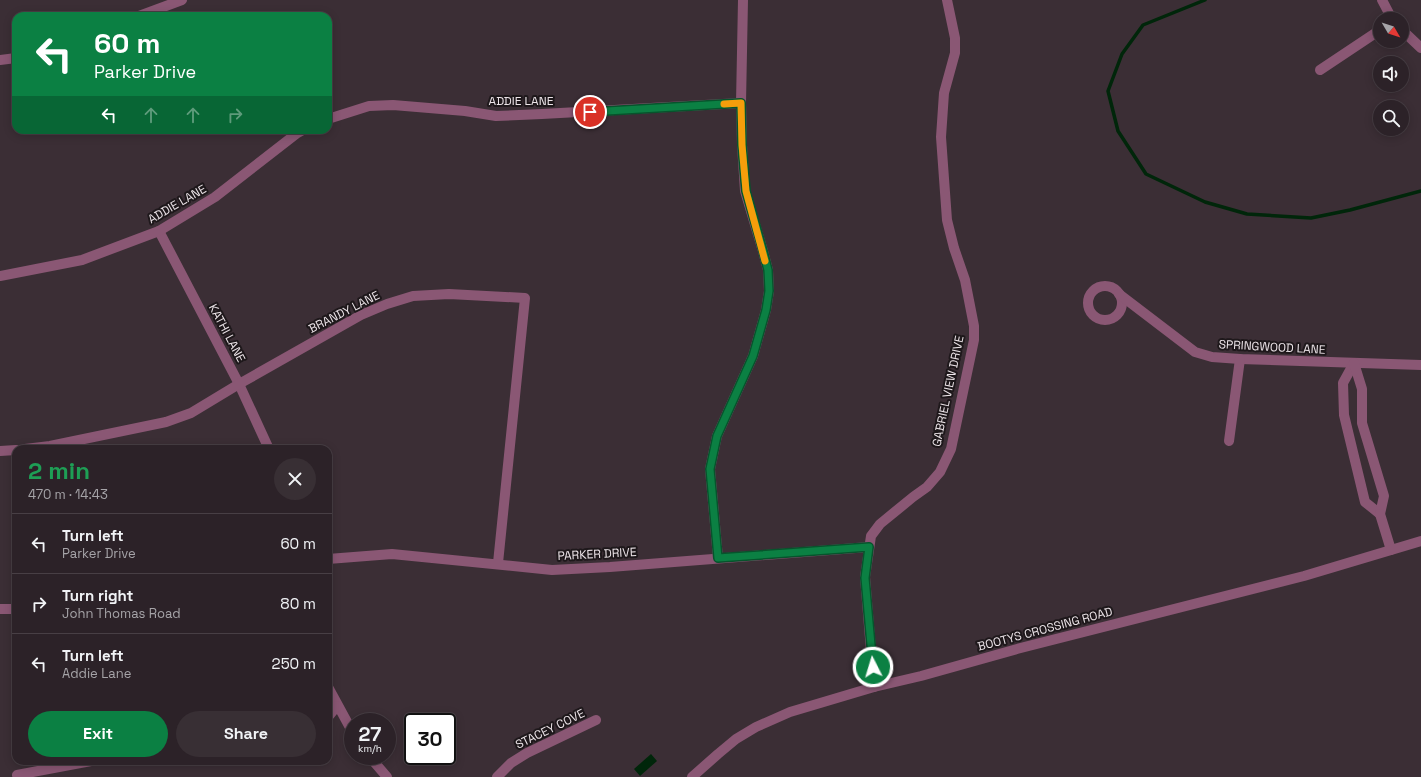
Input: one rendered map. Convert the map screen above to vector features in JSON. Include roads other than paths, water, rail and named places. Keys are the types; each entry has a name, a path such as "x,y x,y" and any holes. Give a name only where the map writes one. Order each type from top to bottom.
{"street":[{"path":"150,12 182,0"},
{"path":"718,558 710,469 717,436 753,356 766,310 769,291 768,270 746,191 742,145 741,103 743,0"},
{"name":"GABRIEL VIEW DRIVE","path":"874,688 865,578 872,536 880,524 927,487 940,472 951,448 974,340 974,326 965,280 954,248 947,220 941,137 944,93 955,52 955,38 947,0"},
{"path":"1382,0 1388,12"},
{"path":"1320,70 1373,35"},
{"path":"1409,37 1421,48"},
{"path":"0,60 12,58"},
{"name":"ADDIE LANE","path":"332,118 369,106 393,105 496,116 741,103"},
{"name":"ADDIE LANE","path":"0,276 82,260 159,231 215,197 296,134"},
{"name":"KATHI LANE","path":"159,231 239,384 267,445"},
{"name":"BRANDY LANE","path":"55,445 166,422 191,413 361,315 387,304 413,296 449,294 525,298 498,563"},
{"name":"SPRINGWOOD LANE","path":"1119,294 1195,352 1212,357 1421,365"},
{"path":"1229,441 1240,359"},
{"path":"1354,363 1343,383 1344,415 1365,502 1380,514"},
{"path":"1354,363 1362,390 1362,423 1384,496 1380,514 1391,550"},
{"path":"0,451 12,450"},
{"name":"BOOTYS CROSSING ROAD","path":"692,777 736,739 771,720 790,712 1017,649 1304,576 1421,541"},
{"name":"PARKER DRIVE","path":"332,559 392,554 498,563 552,570 610,567 869,547"},
{"path":"0,609 12,609"},
{"path":"333,706 344,721"},
{"name":"STACEY COVE","path":"497,777 511,763 527,753 596,720"},
{"path":"17,775 70,765"},
{"path":"377,765 387,777"}],"waterway":[{"path":"1205,0 1143,25 1122,54 1108,91 1118,131 1146,174 1205,202 1247,214 1311,218 1350,210 1421,191"}]}
